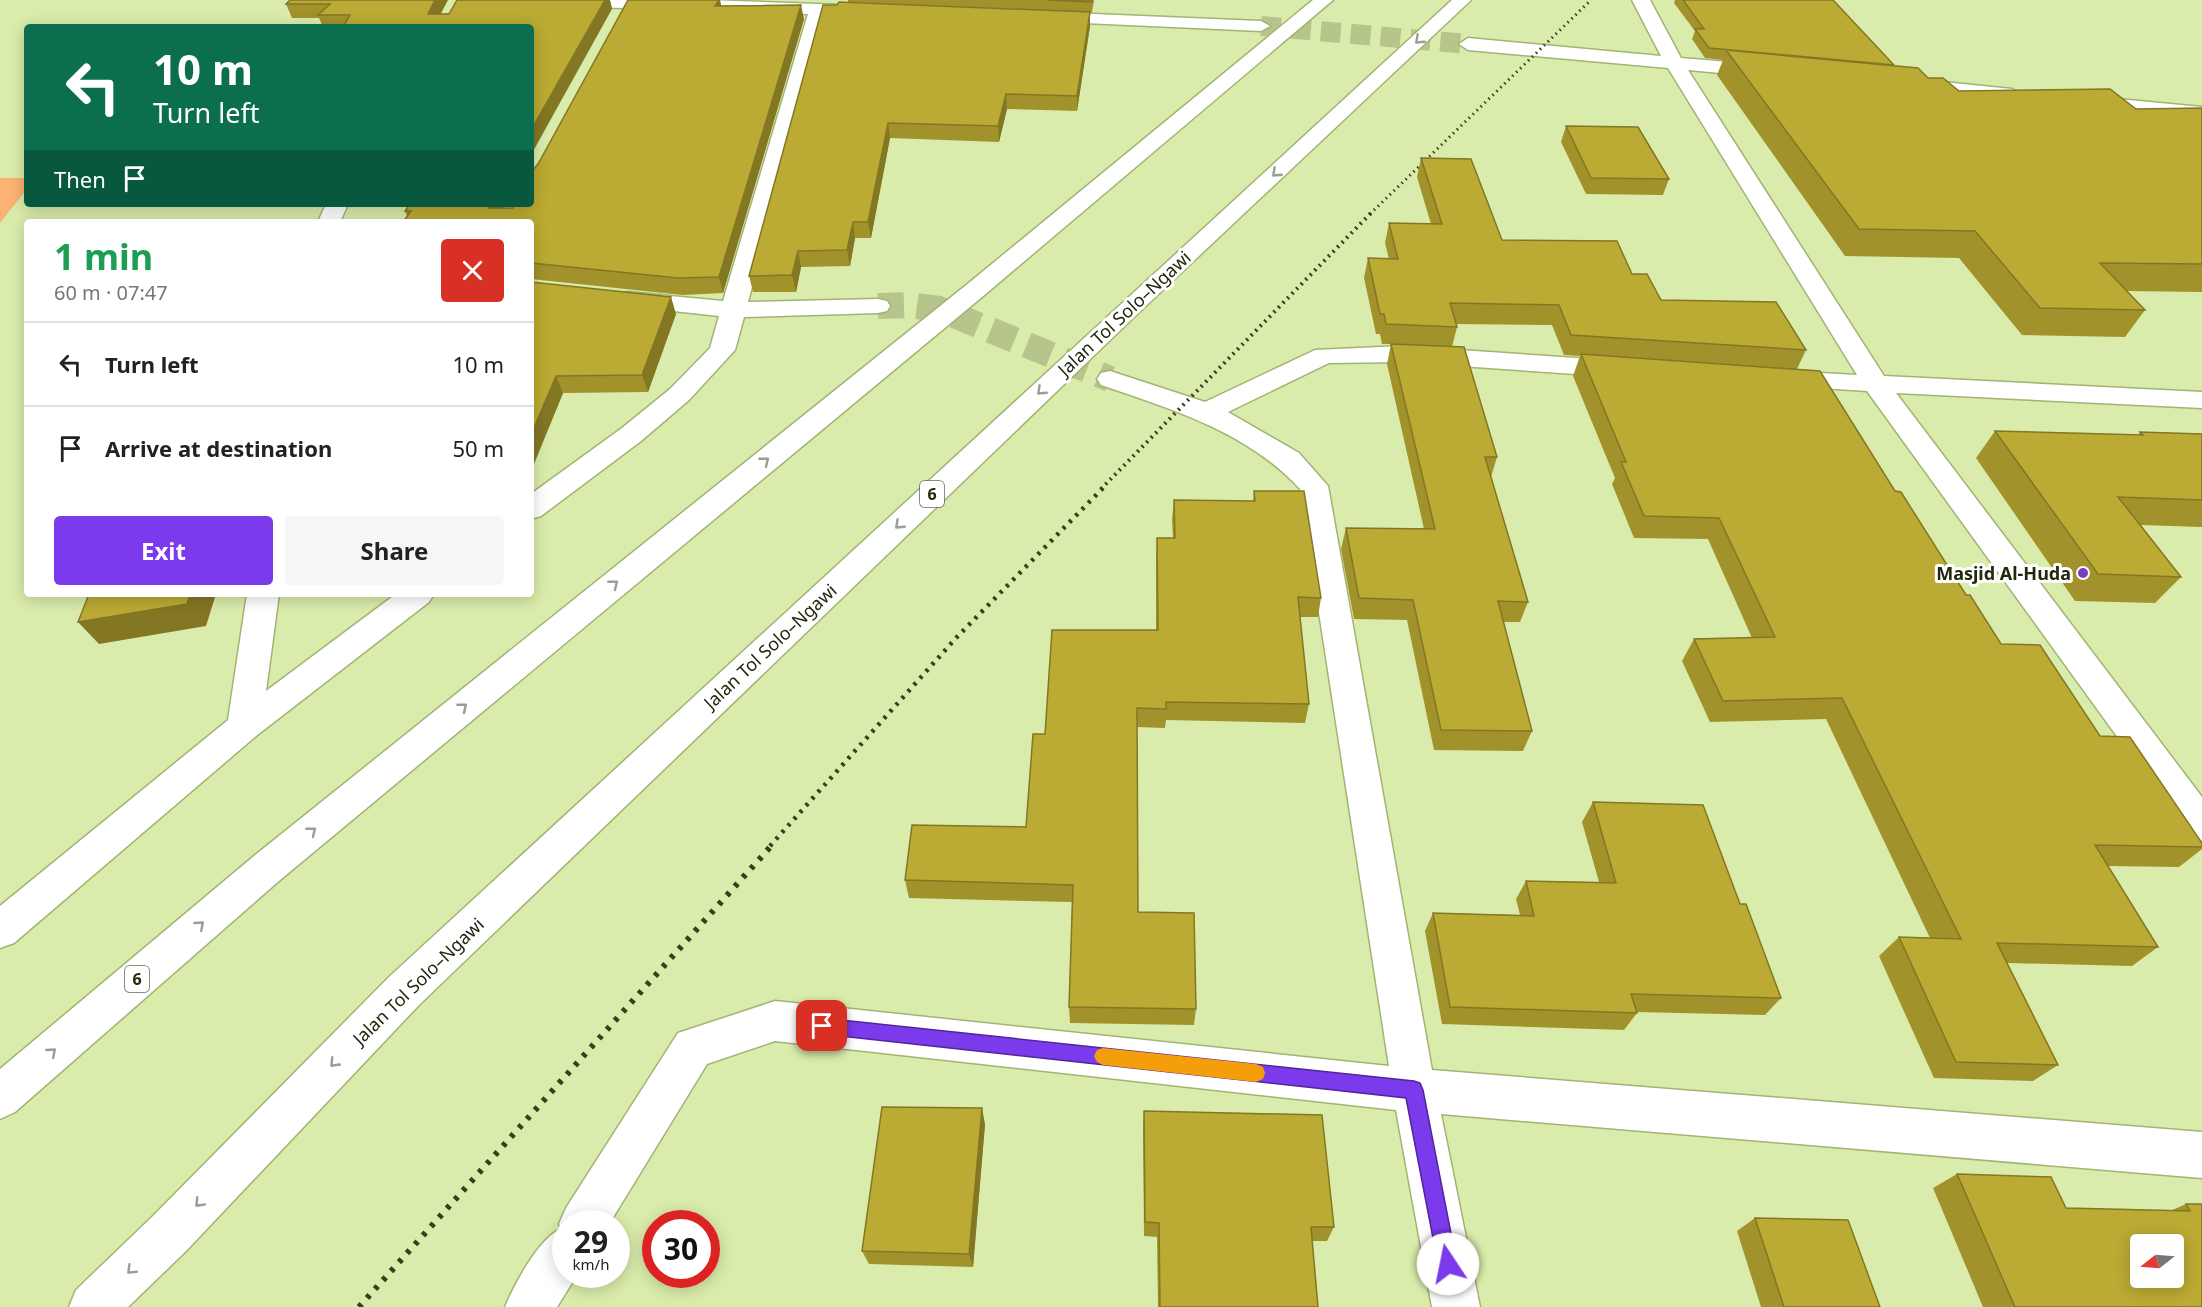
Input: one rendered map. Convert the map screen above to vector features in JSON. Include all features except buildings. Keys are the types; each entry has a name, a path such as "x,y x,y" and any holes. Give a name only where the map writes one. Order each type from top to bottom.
{"main road":[{"path":"529,0 750,3 889,11"},
{"name":"6","path":"4,1094 267,868 969,295 1324,0"},
{"name":"Jalan Tol Solo–Ngawi","path":"93,1307 169,1234 404,991 1123,314 1462,0"},
{"path":"1641,0 1674,62 1876,386 2202,825"},
{"path":"616,24 627,3"},
{"path":"534,506 663,408 706,369 722,350 818,8"},
{"path":"1031,16 1223,15 1261,26"},
{"path":"1468,44 1779,72"},
{"path":"1897,84 2026,96"},
{"path":"2073,100 2202,113"},
{"path":"600,296 735,310 878,306"},
{"path":"1207,412 1324,355 1402,354 1639,370"},
{"path":"1758,378 1876,386 2202,400"},
{"path":"1110,379 1207,412 1289,459 1314,486 1414,1090 1456,1307"},
{"path":"244,726 263,597"},
{"path":"0,930 244,726 414,597"},
{"path":"591,1210 693,1048 775,1021 1414,1090 2202,1155"},
{"path":"529,1307 552,1272"}],"shaded area":[{"path":"0,178 24,178 24,193 0,223"}],"tunnel":[{"path":"1261,26 1468,44"},
{"path":"878,306 909,305 939,309 1110,379"}],"railway":[{"path":"1371,213 1591,0"},
{"path":"1101,489 1371,213"},
{"path":"770,846 956,638 1103,488"},
{"path":"359,1307 772,845"}],"slow traffic":[{"path":"1103,1056 1256,1073"}],"place":[{"name":"Masjid Al-Huda","path":"2083,573"}],"route":[{"path":"822,1026 1414,1090 1448,1264"}]}
